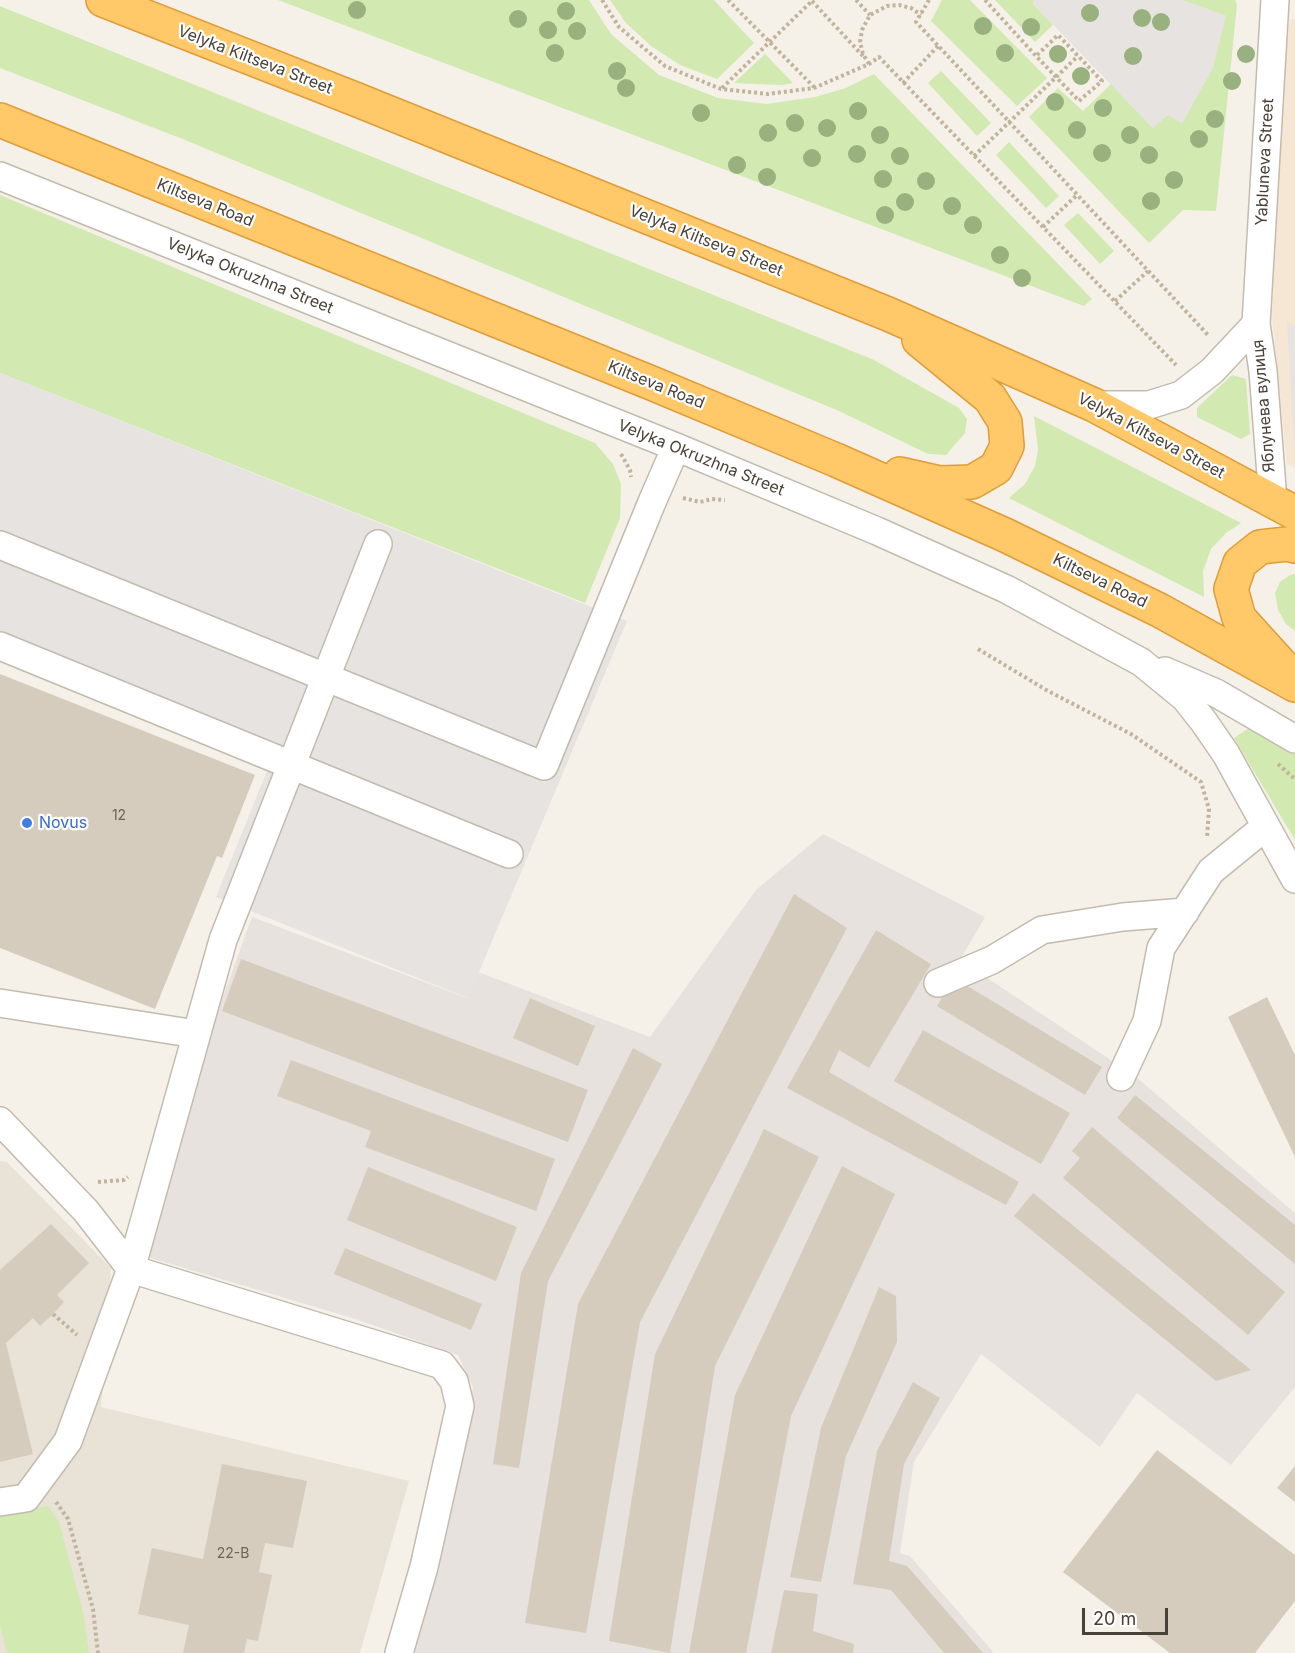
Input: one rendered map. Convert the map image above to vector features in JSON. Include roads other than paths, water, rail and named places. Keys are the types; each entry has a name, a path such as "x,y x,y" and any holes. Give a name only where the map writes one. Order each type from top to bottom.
{"highway":[{"name":"Velyka Kiltseva Street","path":"103,0 888,314 1094,405 1284,507"},
{"name":"Kiltseva Road","path":"0,120 639,377 836,460 1005,536 1159,610 1295,685"},
{"path":"836,460 940,483 972,482 996,468 1007,446 1005,422 990,398 888,314"},
{"path":"1295,546 1287,544 1260,546 1240,563 1231,589 1239,618 1295,680"}],"street":[{"name":"Yabluneva Street","path":"1256,324 1275,0"},
{"name":"Velyka Okruzhna Street","path":"0,176 676,447 877,531 1006,589 1142,662 1185,698 1204,722 1226,754 1295,879"},
{"name":"Яблунева вулиця","path":"1094,405 1149,405 1181,395 1212,371 1256,324"},
{"name":"Яблунева вулиця","path":"1256,324 1284,507"},
{"path":"0,545 544,766 676,447"},
{"path":"0,1502 26,1498 68,1441 131,1269 223,940 378,544"},
{"path":"0,646 509,854"},
{"path":"1142,662 1215,693 1295,739"},
{"path":"1120,1077 1148,1021 1161,948 1211,871 1265,827"},
{"path":"938,983 992,960 1042,930 1123,917 1185,912"},
{"path":"0,1003 196,1034"},
{"path":"0,1121 86,1211 131,1269 442,1365 454,1381 460,1406 424,1567 399,1653"}],"place":[{"name":"Novus","path":"27,823"}]}
